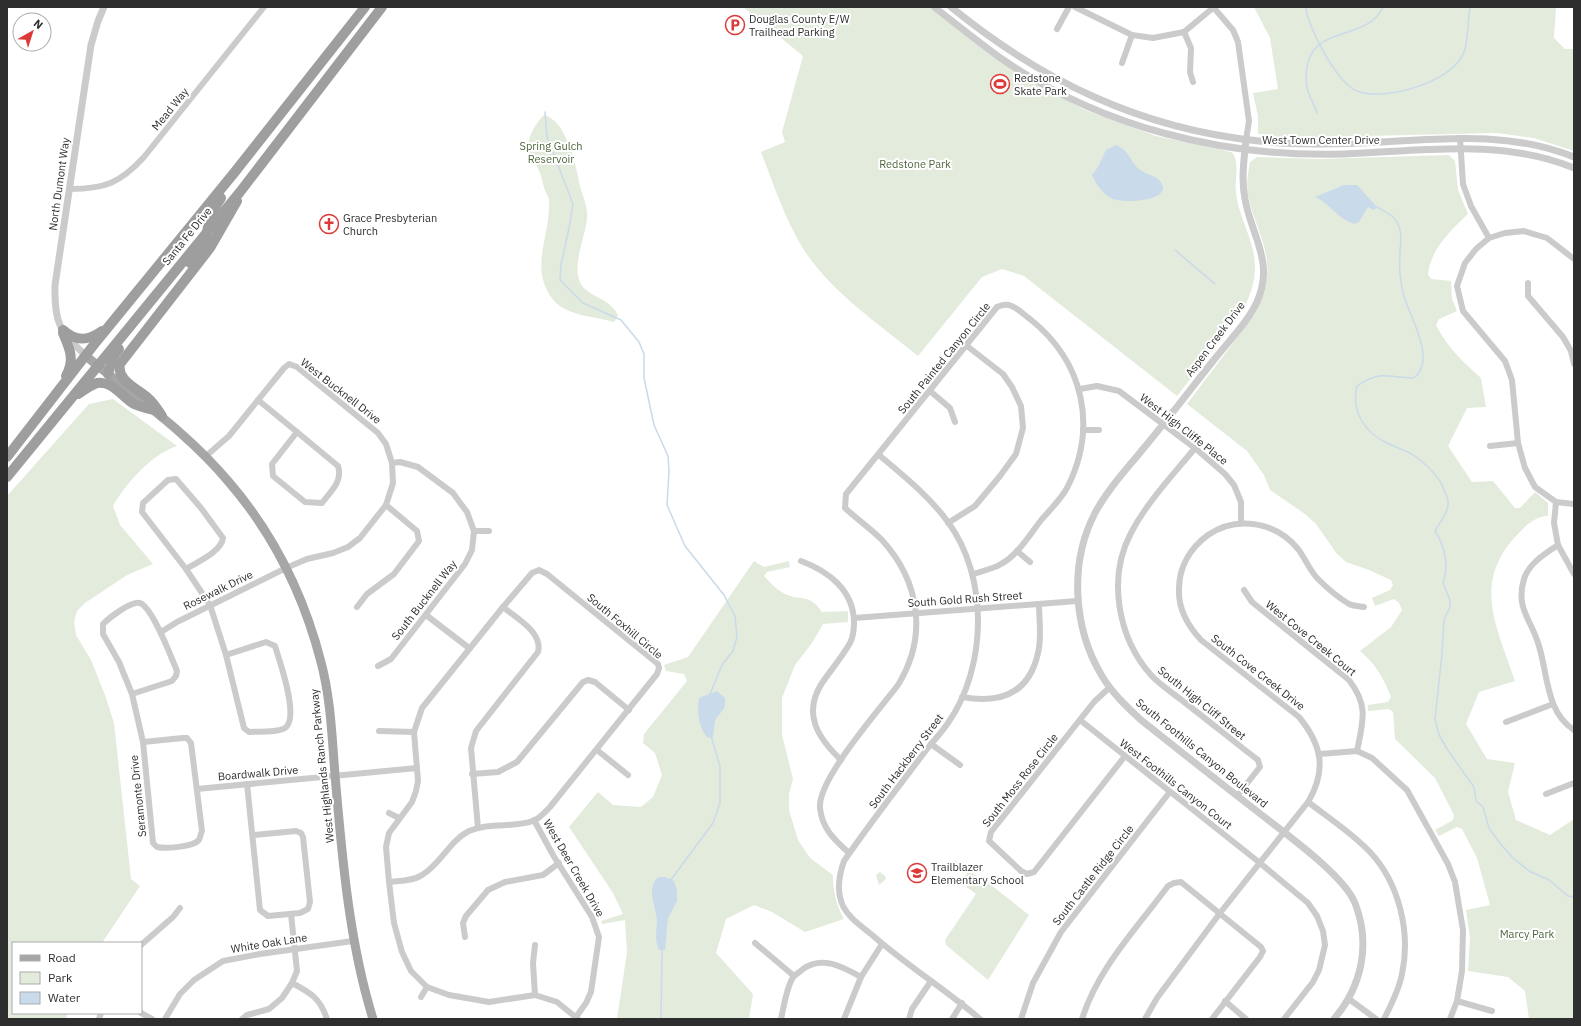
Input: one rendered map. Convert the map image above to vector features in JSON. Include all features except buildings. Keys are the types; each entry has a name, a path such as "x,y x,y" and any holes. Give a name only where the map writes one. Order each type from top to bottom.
{"highway":[{"name":"Santa Fe Drive","path":"7,457 365,7"},
{"path":"370,23 368,17 374,7"},
{"name":"Santa Fe Drive","path":"7,477 208,229 240,192 382,7"},
{"path":"108,374 116,352 205,244 210,215 214,206 310,87 324,60"},
{"path":"158,413 148,398 121,375 119,372 120,364 210,248 237,202 240,192"},
{"path":"62,330 74,338 84,340 94,336 113,322"},
{"path":"56,394 72,362 70,349 62,330"},
{"path":"69,401 92,385 103,382 112,386 133,403 144,409 158,413"}],"main road":[{"name":"West Highlands Ranch Parkway","path":"86,356 158,413 206,456 230,483 253,513 286,568 307,617 321,663 330,710 335,777 353,941 363,989 373,1019"}],"street":[{"name":"North Dumont Way","path":"62,330 56,314 55,285 91,45 104,7"},
{"name":"Mead Way","path":"70,189 92,189 104,186 117,181 130,171 144,157 264,7"},
{"name":"West Town Center Drive","path":"951,7 980,31 1015,55 1078,90 1142,117 1199,132 1246,140 1317,144 1460,138 1517,141 1551,148 1574,157"},
{"path":"1057,29 1069,7"},
{"path":"1075,7 1132,35 1153,38 1184,32 1214,8"},
{"name":"West Town Center Drive","path":"939,8 1000,58 1072,99 1103,113 1154,131 1200,143 1292,153 1343,154 1492,149 1527,153 1557,161 1574,168"},
{"name":"Aspen Creek Drive","path":"1164,424 1257,302 1263,271 1262,252 1245,201 1242,179 1249,121 1238,42 1233,30 1214,8"},
{"path":"1184,32 1191,48 1190,72 1193,82"},
{"path":"1122,63 1132,35"},
{"path":"1460,138 1463,184 1471,206 1489,238"},
{"path":"1574,259 1547,238 1524,231 1505,233 1489,238 1476,249 1465,263 1457,286 1464,311 1505,361 1512,380 1518,443 1525,468 1535,487 1556,502 1574,504"},
{"path":"1528,284 1528,296 1563,337 1571,351 1574,364"},
{"name":"South Painted Canyon Circle","path":"917,612 912,587 898,560 882,540 845,508 846,494 997,307 1004,303 1012,304 1036,324 1056,345 1071,367 1080,389 1084,416 1083,430 1079,456 1067,489 1017,551 1002,564 972,574"},
{"path":"62,330 86,356"},
{"path":"948,523 975,506 1000,476 1016,454 1022,428 1020,406 1012,387 1003,374 967,346"},
{"name":"West Bucknell Drive","path":"206,456 229,436 284,368 290,364 297,367 378,433 388,449 392,463 393,483 386,505 360,538 348,546 333,554 307,559 286,568"},
{"name":"West High Cliffe Place","path":"1080,389 1097,386 1118,391 1195,448 1225,474 1234,485 1242,502 1242,523"},
{"path":"930,391 950,408 955,422"},
{"path":"258,400 297,432 338,466 340,473 338,482 322,503 305,502 273,476 272,464 297,432"},
{"name":"South Foothills Canyon Boulevard","path":"1164,424 1109,491 1095,513 1082,547 1078,567 1077,601 1082,628 1091,654 1110,688 1141,720 1284,833 1337,877 1355,903 1363,938 1363,958 1358,982 1349,999 1334,1019"},
{"path":"1083,430 1099,430"},
{"path":"1490,446 1518,443"},
{"name":"South High Cliff Street","path":"1195,448 1143,513 1130,534 1123,553 1120,569 1118,586 1119,601 1128,639 1138,658 1152,676 1258,760 1260,767 1237,796"},
{"name":"South Hackberry Street","path":"879,455 924,494 948,523 963,549 972,574 979,608 976,653 962,697 949,722 844,861 839,878 843,905 851,917 882,944 980,1019"},
{"name":"South Bucknell Way","path":"378,666 391,659 465,564 472,550 474,532 467,512 453,493 418,467 400,462 392,463"},
{"path":"186,569 218,548 222,543 223,538 201,508 176,479 168,480 143,503 142,512 186,569 210,605 226,655 244,728 249,732 268,731 283,729 289,725 292,717 287,687 275,646 266,642 226,655"},
{"path":"1556,502 1554,523 1558,545 1574,574"},
{"path":"357,607 367,594 394,574 419,541 417,531 386,505"},
{"name":"South Cove Creek Drive","path":"1145,1019 1157,998 1220,913 1308,802 1316,788 1320,773 1320,754 1310,730 1299,717 1201,640 1185,618 1178,591 1180,576 1187,557 1201,540 1224,527 1242,523 1261,524 1283,534 1297,549 1318,579 1350,604 1364,607"},
{"path":"474,532 489,530"},
{"path":"1558,545 1536,560 1525,578 1521,594 1525,616 1539,644 1553,704 1560,718 1574,730"},
{"path":"1017,551 1030,562"},
{"path":"801,560 817,567 839,584 851,602 854,618 854,630 851,642 821,685 812,707 817,732 825,746 841,760"},
{"name":"Rosewalk Drive","path":"161,632 210,605 286,568"},
{"name":"South Foxhill Circle","path":"427,987 411,971 402,952 394,923 386,847 389,833 412,802 418,781 414,732 422,708 468,648 532,573 540,570 658,664 659,668 657,674 597,750 550,807 534,820"},
{"name":"West Cove Creek Court","path":"1244,590 1252,602 1349,680 1358,691 1364,710 1357,751"},
{"name":"South Gold Rush Street","path":"854,618 1077,601"},
{"name":"Seramonte Drive","path":"132,694 172,682 177,671 161,632 146,606 139,603 132,603 103,624 104,634 119,662 132,694 143,742 152,837 156,847 163,848 193,844 199,840 202,831 193,749 187,738 143,742"},
{"path":"962,697 980,700 999,699 1012,693 1023,683 1033,670 1038,653 1039,604"},
{"path":"478,828 472,774 471,748 476,731 538,652 540,644 536,636 502,607"},
{"path":"849,853 828,834 820,808 820,796 824,786 841,760 898,685 906,672 914,646 917,612"},
{"path":"426,615 468,648"},
{"path":"472,774 498,772 516,762 583,682 588,680 595,682 629,710"},
{"name":"South Moss Rose Circle","path":"1110,688 1094,702 991,832 989,841 1021,871 1027,874 1034,872 1125,756"},
{"path":"1506,722 1553,704"},
{"name":"West Foothills Canyon Court","path":"1080,720 1260,863"},
{"path":"379,731 414,732"},
{"path":"931,744 960,765"},
{"path":"597,750 628,775"},
{"path":"1320,754 1357,751 1372,758 1407,790 1448,864 1454,882 1463,930 1462,972 1457,1001 1450,1019"},
{"name":"Boardwalk Drive","path":"197,789 417,768"},
{"path":"1546,794 1574,783"},
{"path":"247,784 260,910 268,916 300,913 308,909 310,902 303,837 301,833 296,831 253,835"},
{"name":"South Castle Ridge Circle","path":"1021,1019 1033,983 1061,932 1170,793"},
{"path":"1308,802 1370,852 1388,878 1396,897 1404,931 1402,974 1394,1000 1384,1019"},
{"path":"389,813 399,818"},
{"path":"389,882 408,880 422,876 456,840 478,828 534,820"},
{"name":"West Deer Creek Drive","path":"534,820 592,917 599,936 592,992 577,1018"},
{"path":"465,937 463,923 466,916 488,890 505,882 543,875 559,863"},
{"path":"1260,863 1308,903 1317,916 1323,930 1325,945 1320,970 1313,982 1284,1019"},
{"path":"1082,1019 1098,982 1110,964 1168,886 1174,882 1181,882 1261,947 1263,951 1212,1019"},
{"path":"142,944 173,917 180,908"},
{"path":"242,1019 247,1015 269,1009 282,998 292,983 297,971 291,914"},
{"name":"White Oak Lane","path":"165,1019 180,994 194,980 213,966 234,958 353,941"},
{"path":"754,943 794,976"},
{"path":"844,1019 861,977 882,944"},
{"path":"535,945 533,963 535,995"},
{"path":"781,1019 789,986 794,976 807,966 824,962 840,966 861,977"},
{"path":"909,1019 912,1009 931,981"},
{"path":"292,983 312,994 323,1006 327,1019"},
{"path":"421,997 427,987 449,995 489,1002 535,995 557,1002 577,1018"},
{"path":"1349,999 1376,1019"},
{"path":"1225,1001 1246,1019"},
{"path":"1457,1001 1492,1011"},
{"path":"952,1019 962,1004"},
{"path":"142,1014 152,1019"}],"green space":[{"name":"Redstone Park","path":"743,7 928,7 1001,63 1032,82 1085,110 1156,136 1231,152 1236,160 1236,193 1238,203 1250,239 1255,267 1251,291 1241,314 1177,396 1024,276 1002,269 982,277 918,356 842,294 815,266 797,239 780,202 761,152 785,142 782,132 803,56"},
{"path":"1254,7 1556,7 1554,38 1565,49 1573,49 1574,47 1574,151 1534,138 1497,133 1278,138 1258,134 1258,116 1253,93 1278,89 1270,38"},
{"name":"Spring Gulch Reservoir","path":"544,115 552,119 559,126 569,145 586,206 586,226 577,269 580,283 584,288 608,303 613,308 618,315 614,322 571,312 563,308 551,297 545,285 541,263 549,216 549,200 539,171 528,147 533,130"},
{"name":"Marcy Park","path":"1449,155 1455,161 1458,190 1468,214 1442,241 1433,256 1428,274 1431,279 1451,281 1452,299 1457,311 1439,319 1436,325 1450,347 1481,378 1486,407 1467,408 1448,446 1472,482 1493,481 1515,508 1520,508 1535,492 1548,503 1548,516 1535,519 1518,534 1504,552 1495,570 1492,587 1492,605 1501,642 1515,681 1479,692 1466,724 1487,759 1515,763 1508,792 1516,820 1550,835 1574,819 1574,1019 1529,1019 1525,991 1508,977 1468,971 1470,937 1466,910 1490,905 1477,858 1462,829 1457,827 1439,836 1435,830 1453,820 1454,815 1435,778 1395,739 1393,712 1389,709 1368,711 1368,705 1388,702 1391,697 1379,672 1371,661 1360,651 1391,627 1402,610 1399,603 1394,599 1375,606 1372,598 1390,590 1393,585 1391,580 1346,562 1337,554 1316,524 1305,514 1270,490 1264,475 1247,451 1187,404 1255,314 1265,286 1267,276 1266,255 1247,191 1250,162 1257,157 1320,159"},
{"path":"113,399 177,446 158,456 140,470 118,497 113,506 120,525 153,564 127,575 85,603 77,611 74,622 76,635 91,660 114,723 131,879 140,886 103,942 12,942 12,1014 68,1014 66,1019 7,1019 7,496 89,404"},
{"path":"754,561 764,567 789,561 790,567 767,572 764,576 780,591 792,596 807,599 817,606 822,612 848,611 848,622 823,624 812,643 795,665 782,698 782,735 793,779 789,794 789,810 798,840 810,858 833,875 836,898 844,919 805,932 772,912 754,905 726,919 716,953 753,994 749,1019 617,1019 627,952 625,920 602,924 601,921 623,914 613,893 569,827 598,792 613,805 641,807 653,797 662,775 655,753 643,743 644,734 687,681 684,674 666,671 664,665 688,657"},
{"path":"954,860 963,867 958,873 949,866"},
{"path":"969,871 986,881 1029,915 988,980 946,945 945,940 976,894 960,882"},
{"path":"880,872 886,877 885,880 879,885 876,875"}],"water":[{"path":"1116,145 1127,153 1139,169 1160,181 1163,188 1160,193 1145,200 1125,201 1111,198 1102,191 1092,175 1098,167 1106,150"},
{"path":"1344,185 1357,185 1377,207 1374,210 1368,207 1359,222 1354,224 1342,218 1325,203 1315,197"},
{"path":"717,691 725,698 725,707 715,720 713,737 708,738 700,724 698,708 699,698"},
{"path":"658,877 665,877 674,881 677,890 677,901 668,918 665,950 659,950 656,940 657,916 652,887"}],"waterway":[{"path":"1306,7 1312,28 1333,67 1349,86 1357,91 1369,94 1384,94 1417,87 1447,72 1457,63 1464,52 1470,7"},
{"path":"1317,113 1307,88 1307,66 1313,52 1323,42 1363,26 1374,19 1383,7"},
{"path":"545,112 547,137 573,204 561,265 560,280 583,303 621,320 639,342 644,354 644,378 654,425 668,456 669,471 667,505 685,546 724,595 735,616 737,637 733,651 722,665 710,694"},
{"path":"1377,207 1392,216 1400,228 1401,284 1404,298 1422,347 1423,359 1421,369 1414,378 1379,376 1357,386 1356,404 1361,420 1366,427 1387,443 1412,454 1427,465 1439,479 1448,499 1446,512 1435,531 1444,550 1446,570 1443,583 1450,600 1450,607 1444,620 1435,719 1439,735 1474,787 1476,801 1483,807 1489,828 1499,842 1512,857 1529,871 1549,880 1568,896 1574,897"},
{"path":"1175,250 1215,284"},
{"path":"670,881 713,823 720,803 720,766 711,736"},
{"path":"661,1019 662,949"}],"place":[{"name":"Douglas County E/W Trailhead Parking","path":"735,25"},
{"name":"Redstone Skate Park","path":"1000,84"},
{"name":"Grace Presbyterian Church","path":"329,224"},
{"name":"Trailblazer Elementary School","path":"917,873"}]}
